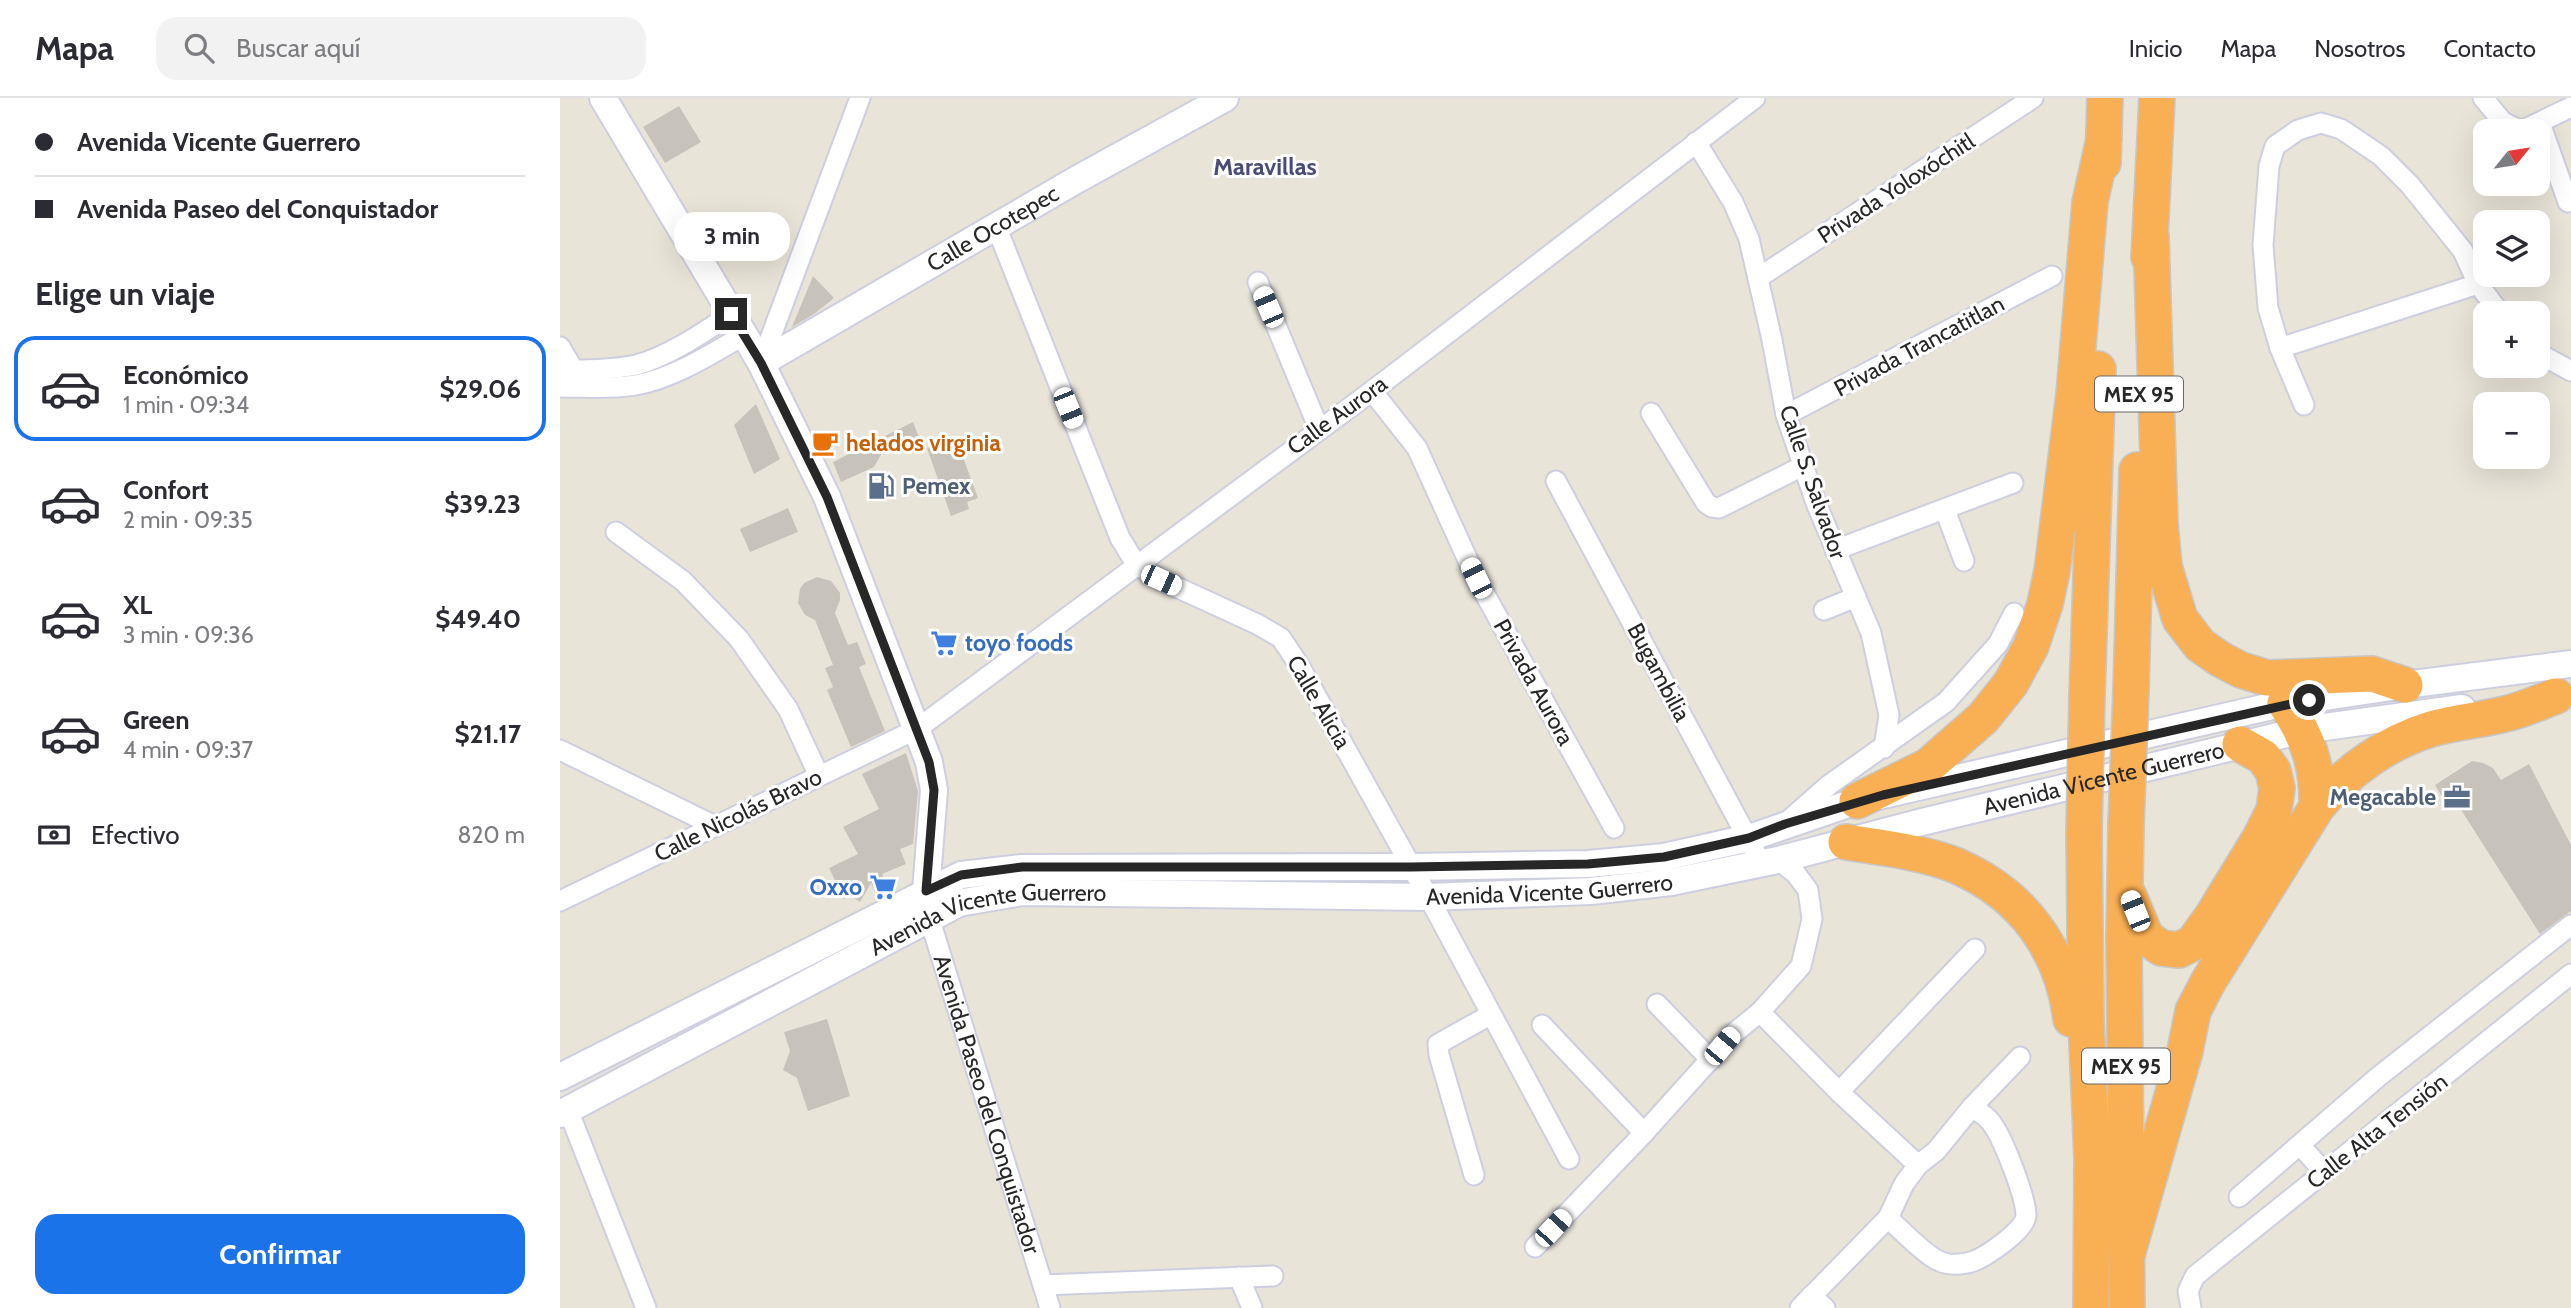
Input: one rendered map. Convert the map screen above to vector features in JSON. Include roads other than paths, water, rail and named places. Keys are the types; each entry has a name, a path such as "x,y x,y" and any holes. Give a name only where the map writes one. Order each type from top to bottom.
{"highway":[{"name":"MEX 95","path":"2091,1308 2092,1158 2084,832 2105,98"},
{"name":"MEX 95","path":"2127,1308 2126,825 2139,394 2151,236 2157,98"},
{"path":"1857,801 1928,766 1974,726 2011,683 2031,646 2045,604 2052,571 2074,394 2090,202 2104,139"},
{"path":"2151,236 2160,523 2164,566 2180,619 2200,645 2220,659 2267,678 2372,674 2404,685"},
{"path":"2127,1255 2185,1051 2193,1012 2208,982 2317,807 2335,784 2359,766 2387,749 2430,729 2508,714 2564,695"},
{"path":"2294,717 2312,757 2318,786 2317,807"},
{"path":"2125,885 2146,937 2161,948 2179,950 2193,943 2242,867 2274,810 2277,788 2273,771 2263,757 2240,744"},
{"path":"1846,842 1901,851 1955,865 1982,880 2024,912 2054,956 2067,990 2076,1091 2090,1112"}],"main road":[{"name":"Avenida Paseo del Conquistador","path":"603,98 761,363 827,497 929,762 934,790 928,904"},
{"name":"Calle Ocotepec","path":"761,363 1220,100"},
{"name":"Avenida Vicente Guerrero","path":"564,1112 928,904 961,875 1022,867 1411,867 1626,862 1664,857 1749,838 1857,801 1910,788 2294,717 2404,685 2571,664"},
{"name":"Avenida Vicente Guerrero","path":"560,1077 928,904 959,903 1022,892 1427,897 1591,891 1671,882 1770,862 2240,744 2294,717 2412,714 2564,695"},
{"path":"1910,788 1918,823"}],"street":[{"path":"761,363 860,98"},
{"name":"Calle Aurora","path":"917,729 1372,391 1755,98"},
{"name":"Privada Yoloxóchitl","path":"1758,278 2033,98"},
{"path":"2483,98 2500,119"},
{"path":"2548,119 2571,107"},
{"path":"2304,405 2280,348 2268,308 2263,245 2269,166 2275,146 2298,130 2321,123 2341,129 2381,156 2410,185 2463,251 2473,273"},
{"name":"Calle S. Salvador","path":"1696,142 1733,202 1749,239 1786,415 1835,550 1871,633 1889,715 1884,748"},
{"path":"2550,151 2568,202"},
{"name":"Calle Alicia","path":"996,226 1120,538 1136,564 1161,580 1257,624 1281,638 1299,665 1411,867 1569,1159"},
{"name":"Privada Trancatitlan","path":"1786,415 2052,276"},
{"path":"1258,282 1319,429"},
{"path":"2280,348 2473,286"},
{"path":"2480,287 2491,301"},
{"path":"567,370 637,365 695,337 738,325"},
{"path":"560,387 617,387 665,376 738,325"},
{"path":"560,347 567,370 584,387"},
{"path":"2550,360 2571,371"},
{"name":"Privada Aurora","path":"1372,391 1417,448 1476,578 1614,828"},
{"path":"1651,413 1706,503 1712,507 1719,508 1803,466"},
{"name":"Bugambilia","path":"1556,481 1749,838 1770,862"},
{"path":"1835,550 2013,484"},
{"path":"1945,510 1964,561"},
{"path":"616,532 683,581 739,639 788,709 819,776"},
{"path":"1824,610 1856,597"},
{"path":"1785,824 1829,785 1884,748 1955,693 1998,644 2014,613"},
{"name":"Calle Nicolás Bravo","path":"560,901 917,729"},
{"path":"560,750 715,825"},
{"path":"1535,1247 1644,1133 1733,1034 1760,1012 1801,966 1812,919 1808,890 1796,874 1770,862"},
{"name":"Avenida Paseo del Conquistador","path":"928,904 1050,1308"},
{"name":"Calle Alta Tensión","path":"2239,1197 2378,1077 2571,925"},
{"path":"1839,1092 1975,948"},
{"name":"Calle Alta Tensión","path":"2190,1300 2195,1276 2571,974"},
{"path":"1657,1004 1711,1060"},
{"path":"1760,1012 1839,1092 1918,1165"},
{"path":"1474,1175 1438,1044 1490,1015"},
{"path":"1542,1025 1644,1133"},
{"path":"1812,1304 1888,1218 1904,1184 1918,1165 1954,1131 1972,1107 2021,1057"},
{"path":"1888,1218 1937,1260 1955,1265 1975,1261 2000,1245 2023,1224 2026,1215 2019,1187 2000,1136 1989,1119 1972,1107"},
{"path":"564,1112 646,1308"},
{"path":"2300,1145 2325,1172"},
{"path":"1043,1285 1273,1276"},
{"path":"1239,1277 1252,1308"}],"place":[{"name":"helados virginia","path":"825,443"},
{"name":"Pemex","path":"881,486"},
{"name":"toyo foods","path":"944,643"},
{"name":"Megacable","path":"2457,797"},
{"name":"Oxxo","path":"883,887"}],"district":[{"name":"Maravillas","path":"1265,166"}]}
